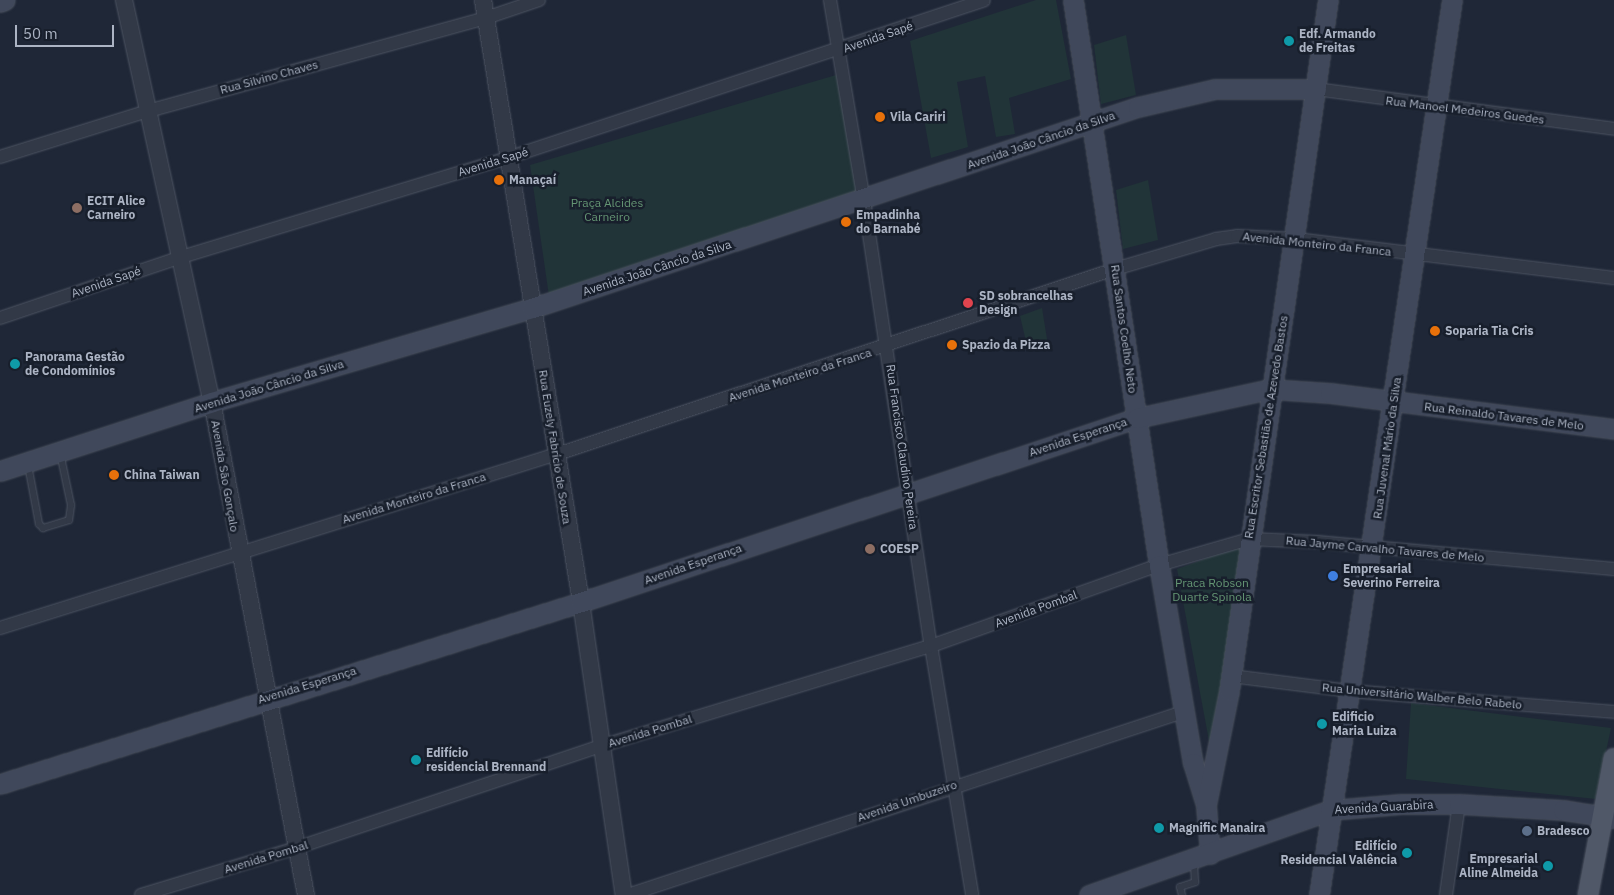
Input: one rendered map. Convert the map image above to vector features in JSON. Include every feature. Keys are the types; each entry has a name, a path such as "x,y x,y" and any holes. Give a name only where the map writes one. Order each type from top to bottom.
{"main road":[{"path":"0,2 5,0"},
{"name":"Rua Santos Coelho Neto","path":"1073,0 1159,565 1186,711 1193,763 1206,805"},
{"name":"Rua Escritor Sebastião de Azevedo Bastos","path":"1202,856 1206,805 1230,676 1270,389 1296,240 1328,0"},
{"name":"Rua Juvenal Mário da Silva","path":"1319,895 1330,810 1373,547 1452,0"},
{"name":"Avenida João Câncio da Silva","path":"0,470 60,453 212,402 532,308 864,200 1138,107 1215,89 1316,89"},
{"name":"Avenida Esperança","path":"0,784 269,697 581,602 1137,418 1270,389 1321,392 1393,403"},
{"name":"Rua Reinaldo Tavares de Melo","path":"1393,403 1614,430"},
{"path":"1588,895 1609,816 1614,758"},
{"name":"Avenida Guarabira","path":"1089,895 1330,810 1401,804 1459,804 1609,816"}],"street":[{"name":"Avenida São Gonçalo","path":"124,0 178,258 212,402 306,895"},
{"name":"Rua Euzely Fabrício de Souza","path":"483,0 581,602 624,895"},
{"name":"Rua Silvino Chaves","path":"0,157 148,111 486,18 539,0"},
{"name":"Rua Francisco Claudino Pereira","path":"830,0 864,200 931,646 972,895"},
{"name":"Avenida Sapé","path":"0,318 178,258 510,157 838,51 984,0"},
{"name":"Rua Manoel Medeiros Guedes","path":"1316,89 1436,107 1614,129"},
{"name":"Avenida Monteiro da Franca","path":"0,628 239,551 557,454 1115,269 1216,239 1237,236 1296,240 1614,278"},
{"name":"Rua Jayme Carvalho Tavares de Melo","path":"1159,565 1249,539 1373,547 1614,569"},
{"name":"Avenida Pombal","path":"141,895 296,848 601,746 931,646 1159,565"},
{"name":"Rua Universitário Walber Belo Rabelo","path":"1230,676 1349,691 1614,712"},
{"name":"Avenida Umbuzeiro","path":"628,895 955,785 1186,711"},
{"path":"1446,895 1459,804"}],"lane":[{"path":"27,462 39,524 43,528 69,520 72,515 60,453"},
{"path":"1182,895 1180,887 1195,882 1202,856"}],"green space":[{"path":"1036,0 1056,0 1071,79 1009,98 1015,134 996,137 985,76 957,82 968,147 931,158 910,41"},
{"path":"1126,35 1136,95 1101,104 1094,45"},
{"name":"Praça Alcides Carneiro","path":"843,73 863,193 549,296 530,165"},
{"path":"1148,180 1158,240 1123,249 1116,190"},
{"path":"1042,308 1048,345 1028,350 1020,316"},
{"name":"Praca Robson Duarte Spinola","path":"1251,542 1212,757 1177,569"},
{"path":"1411,703 1611,728 1596,799 1406,779"}],"place":[{"name":"Edf. Armando de Freitas","path":"1289,41"},
{"name":"Vila Cariri","path":"880,117"},
{"name":"Manaçaí","path":"499,180"},
{"name":"ECIT Alice Carneiro","path":"77,208"},
{"name":"Empadinha do Barnabé","path":"846,222"},
{"name":"SD sobrancelhas Design","path":"968,303"},
{"name":"Soparia Tia Cris","path":"1435,331"},
{"name":"Spazio da Pizza","path":"952,345"},
{"name":"Panorama Gestão de Condomínios","path":"15,364"},
{"name":"China Taiwan","path":"114,475"},
{"name":"COESP","path":"870,549"},
{"name":"Empresarial Severino Ferreira","path":"1333,576"},
{"name":"Edificio Maria Luiza","path":"1322,724"},
{"name":"Edifício residencial Brennand","path":"416,760"},
{"name":"Magnific Manaira","path":"1159,828"},
{"name":"Bradesco","path":"1527,831"},
{"name":"Edifício Residencial Valência","path":"1407,853"},
{"name":"Empresarial Aline Almeida","path":"1548,866"}]}
